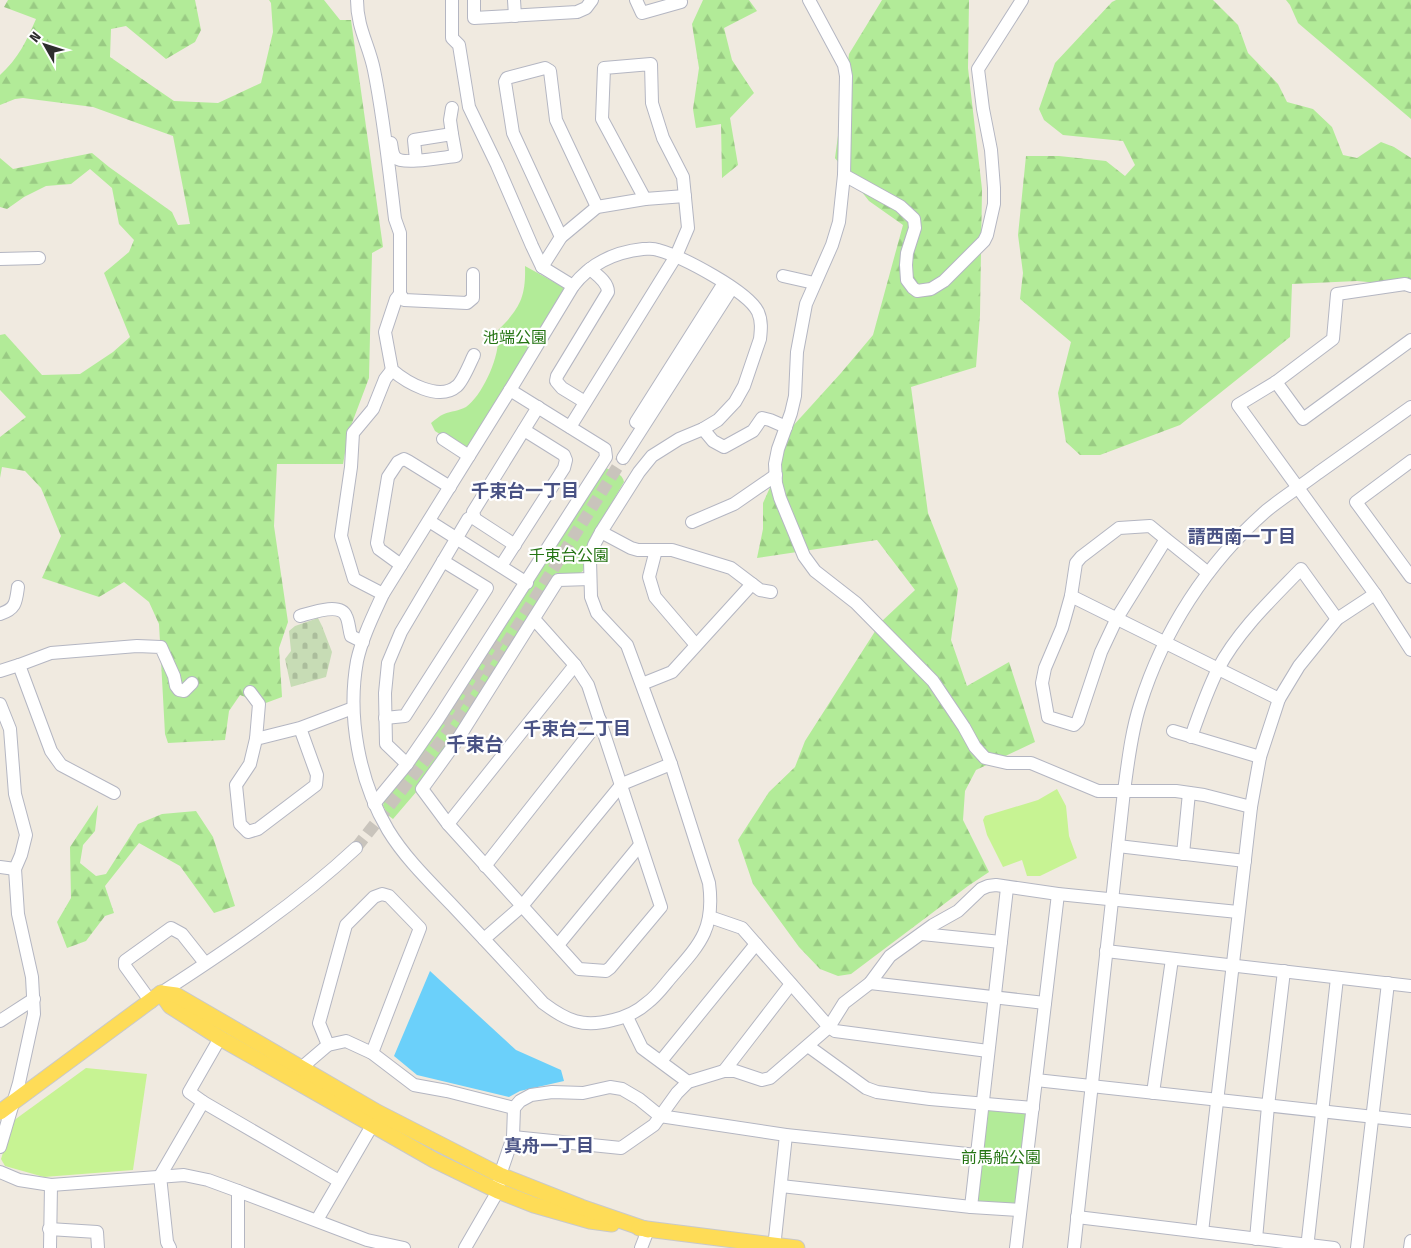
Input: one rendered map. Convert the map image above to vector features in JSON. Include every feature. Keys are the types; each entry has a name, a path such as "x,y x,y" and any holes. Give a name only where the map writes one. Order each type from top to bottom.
{"main road":[{"path":"6,1108 156,997 176,995 301,1068 434,1160 498,1191 534,1205 590,1221 774,1247 797,1248"},
{"path":"156,997 220,1038 376,1119 500,1175 581,1207 648,1230"}],"street":[{"path":"357,0 357,17 374,68 384,127 395,219 400,233 400,294 404,300 468,303 473,298 473,274"},
{"path":"452,0 452,38 459,45 469,107 542,267 573,286"},
{"path":"474,0 474,18 577,12 586,8 592,0"},
{"path":"514,0 515,16"},
{"path":"555,14 556,0"},
{"path":"636,0 642,13 681,2 680,0"},
{"path":"809,0 844,65 846,76 844,175 839,222 832,245 806,304 797,352 796,396 776,457 776,475 780,498 801,550 815,571 856,603 933,681 975,747 985,758 1007,763 1031,763 1098,792 1176,791 1204,794 1251,807"},
{"path":"844,175 900,206 914,219 915,228 907,254 906,265 907,280 917,291 925,291 938,285 967,260 988,235 994,204 991,150 978,69 1022,0"},
{"path":"570,428 676,256 688,228 683,177 663,138 652,104 651,64 604,68 602,119 644,199"},
{"path":"561,237 513,133 505,82 507,78 545,68 550,71 556,120 597,207"},
{"path":"384,127 388,132 393,154 402,161 456,156 450,120 452,108"},
{"path":"416,160 414,140 452,134"},
{"path":"542,267 561,237 597,207 644,199 686,196"},
{"path":"656,249 676,256 728,285 749,300 758,312 761,325 760,339 741,394 718,420 703,429 679,439 652,456 639,472 601,532 594,545 590,560 591,597 596,613 627,645 671,764 709,883 711,900 710,917 706,933 696,948 648,1003 627,1017 598,1024 574,1022 557,1014 542,1003 404,852 388,831 374,804 360,757 353,708 358,661 367,628 383,594 573,286 581,275 590,269 611,256 632,250 656,249"},
{"path":"0,259 39,258"},
{"path":"586,402 558,386 556,381 557,376 608,292 605,283 590,269"},
{"path":"783,276 814,283"},
{"path":"1409,643 1238,405 1276,382 1333,339 1337,294 1405,284 1411,286"},
{"path":"620,456 665,374 728,285"},
{"path":"400,294 396,299 385,332 392,370 405,381 427,390 447,391 457,386 474,355"},
{"path":"1276,382 1303,419 1411,340"},
{"path":"383,594 354,579 341,536 351,467 353,433 373,409 385,379 392,370"},
{"path":"374,804 407,764 438,719 606,457 605,449 510,390"},
{"path":"407,764 386,744 385,692 388,663 401,632 456,538 468,519 473,516 473,512 538,407"},
{"path":"1074,1248 1124,791 1132,737 1140,706 1165,642 1191,596 1208,573 1241,536 1267,511 1411,408"},
{"path":"703,429 713,441 724,447 753,432 762,418 786,427"},
{"path":"501,566 564,468 566,460 564,455 524,430"},
{"path":"443,439 469,456"},
{"path":"401,565 379,550 377,543 388,477 398,462 404,460 450,487"},
{"path":"1411,462 1356,502 1411,577"},
{"path":"692,522 734,504 776,475"},
{"path":"473,516 515,545"},
{"path":"429,521 526,583"},
{"path":"1166,539 1117,618 1101,652 1078,721 1074,725 1048,717 1042,683 1045,668 1062,628 1071,596 1076,563 1119,528 1150,526 1208,573"},
{"path":"601,532 638,550 672,550 731,568 760,590 771,592"},
{"path":"656,550 649,577 655,597 696,645"},
{"path":"386,718 406,716 487,588 443,561"},
{"path":"1191,737 1203,701 1228,653 1262,609 1301,570 1337,619"},
{"path":"534,619 575,665 588,685 661,907 606,971 579,969 448,824 422,789 456,742 558,580 590,579"},
{"path":"642,684 672,672 752,584"},
{"path":"0,614 7,612 15,604 18,587"},
{"path":"1202,1232 1238,912 1251,807 1260,757 1279,699 1299,666 1337,619 1374,594"},
{"path":"1071,596 1279,699"},
{"path":"300,616 323,610 341,610 346,614 351,636 363,642"},
{"path":"0,672 51,652 137,646 161,647 179,690 184,691 192,683"},
{"path":"19,664 51,751 61,765 114,792"},
{"path":"448,824 575,665"},
{"path":"250,692 259,704 256,739 250,764 236,785 240,824 248,832 258,828 316,785 317,775 300,728"},
{"path":"0,704 10,730 15,794 26,835 15,869 18,914 32,977 34,999 34,1014 30,1036 19,1083 6,1108 0,1147"},
{"path":"256,739 300,728 353,708"},
{"path":"485,866 600,720"},
{"path":"1173,731 1260,757"},
{"path":"484,939 522,906 622,784 671,764"},
{"path":"1183,854 1189,793"},
{"path":"205,963 182,934 171,928 125,961 125,966 156,997 289,906 325,877 353,845"},
{"path":"558,945 640,845"},
{"path":"1118,846 1245,861"},
{"path":"0,867 15,869"},
{"path":"513,1137 621,1148 654,1125 677,1093 688,1082 724,1071 735,1071 762,1080 770,1078 829,1027 844,1003 870,983 890,956 958,911 981,889 988,886 1238,912"},
{"path":"971,1207 1007,888"},
{"path":"328,1045 319,1023 346,926 374,897 382,894 388,896 420,928 372,1053"},
{"path":"1016,1248 1058,894"},
{"path":"710,917 742,928 829,1027 835,1031 988,1051"},
{"path":"922,934 1001,942"},
{"path":"661,1061 756,944"},
{"path":"1106,951 1411,986"},
{"path":"1154,1094 1172,958"},
{"path":"1256,1239 1268,1106 1284,971"},
{"path":"1307,1246 1337,978"},
{"path":"870,983 1045,1003"},
{"path":"1357,1248 1388,983"},
{"path":"724,1071 791,984"},
{"path":"0,1021 34,999"},
{"path":"627,1017 642,1048 688,1082"},
{"path":"220,1038 189,1092 339,1181"},
{"path":"301,1068 328,1045 346,1041 372,1053 414,1086 447,1091 514,1108"},
{"path":"808,1046 866,1088 877,1092 1032,1108"},
{"path":"1036,1080 1411,1121"},
{"path":"465,1248 498,1191 500,1175 513,1137 514,1108 520,1101 531,1095 552,1092 584,1093 610,1086 622,1089 639,1098 660,1116 786,1135 977,1155"},
{"path":"170,1248 167,1242 160,1176 203,1102"},
{"path":"317,1220 376,1119"},
{"path":"774,1247 786,1135"},
{"path":"0,1172 19,1180 51,1185 184,1175 208,1180 238,1190 317,1220 366,1244 404,1248"},
{"path":"50,1248 51,1185"},
{"path":"780,1186 971,1207 1020,1210"},
{"path":"238,1190 238,1248"},
{"path":"1077,1217 1334,1248"},
{"path":"49,1229 97,1232 98,1248"},
{"path":"641,1248 648,1230"},
{"path":"1410,1248 1411,1241"}],"green space":[{"path":"8,0 195,0 201,30 195,42 166,59 126,26 111,29 110,57 174,101 218,103 261,83 273,32 271,3 269,0 324,0 340,20 351,20 383,247 372,253 369,378 349,431 343,464 277,464 274,526 288,622 279,648 282,697 263,704 240,695 229,711 225,740 168,743 165,734 159,624 149,602 124,582 99,597 42,578 61,536 41,488 25,471 2,467 0,478 0,437 26,417 0,390 0,335 5,334 42,375 80,374 113,352 130,337 104,273 129,252 134,240 119,224 112,188 90,169 71,184 46,186 24,197 7,209 0,207 0,158 13,169 92,153 172,212 178,225 190,224 173,136 93,107 23,98 0,105 0,75 21,49 36,19 4,7"},
{"path":"703,0 749,0 757,11 724,28 732,60 754,93 730,118 738,165 722,178 721,124 696,128 693,109 699,68 692,24"},
{"path":"882,0 969,0 968,68 982,189 980,315 976,367 911,387 928,513 958,589 951,640 967,686 1009,662 1035,742 976,770 965,791 963,820 989,872 851,974 838,976 820,969 799,947 753,884 738,840 769,792 795,767 805,741 881,622 915,590 877,540 757,558 763,529 763,503 772,483 782,438 873,335 903,225 869,201 835,158 849,54"},
{"path":"1116,0 1213,0 1238,25 1248,53 1278,84 1287,102 1313,109 1332,127 1343,155 1357,158 1381,142 1394,147 1411,158 1411,286 1357,281 1292,284 1290,337 1180,425 1100,455 1080,455 1066,442 1058,393 1071,342 1020,299 1023,273 1018,235 1026,156 1059,156 1106,161 1125,176 1135,165 1123,141 1063,135 1044,120 1039,109 1055,63"},
{"path":"1286,0 1411,0 1411,119 1298,23"},
{"name":"池端公園","path":"525,266 563,287 564,290 467,448 463,449 435,431 431,423 444,414 466,407 479,393 485,383 497,350 497,331 516,309 523,294"},
{"name":"千束台公園","path":"606,468 620,475 624,482 590,540 583,571 580,573 556,573 417,791 393,819 383,806 384,801 471,680"},
{"path":"318,618 332,652 326,677 291,687 285,659 291,651 289,631 295,626"},
{"path":"1057,789 1066,806 1069,836 1077,858 1040,876 1027,876 1022,860 1003,867 987,835 983,820 985,816 1038,800"},
{"path":"98,805 95,831 83,845 80,863 96,876 106,874 138,824 162,814 196,811 213,837 235,906 214,913 180,866 139,843 105,886 114,913 105,916 86,941 67,948 57,922 71,898 70,847"},
{"path":"86,1068 147,1074 133,1170 44,1177 5,1166 1,1159 13,1121"},
{"name":"前馬船公園","path":"985,1106 1030,1110 1018,1208 973,1205"}],"water":[{"path":"430,971 516,1050 561,1070 564,1081 520,1091 509,1097 417,1075 394,1056"}],"tunnel":[{"path":"356,848 450,729 481,684 623,458"},
{"path":"443,724 498,641"}],"district":[{"name":"千束台一丁目","path":"525,491"},
{"name":"請西南一丁目","path":"1242,537"},
{"name":"千束台二丁目","path":"577,729"},
{"name":"千束台","path":"475,744"},
{"name":"真舟一丁目","path":"549,1146"}]}
